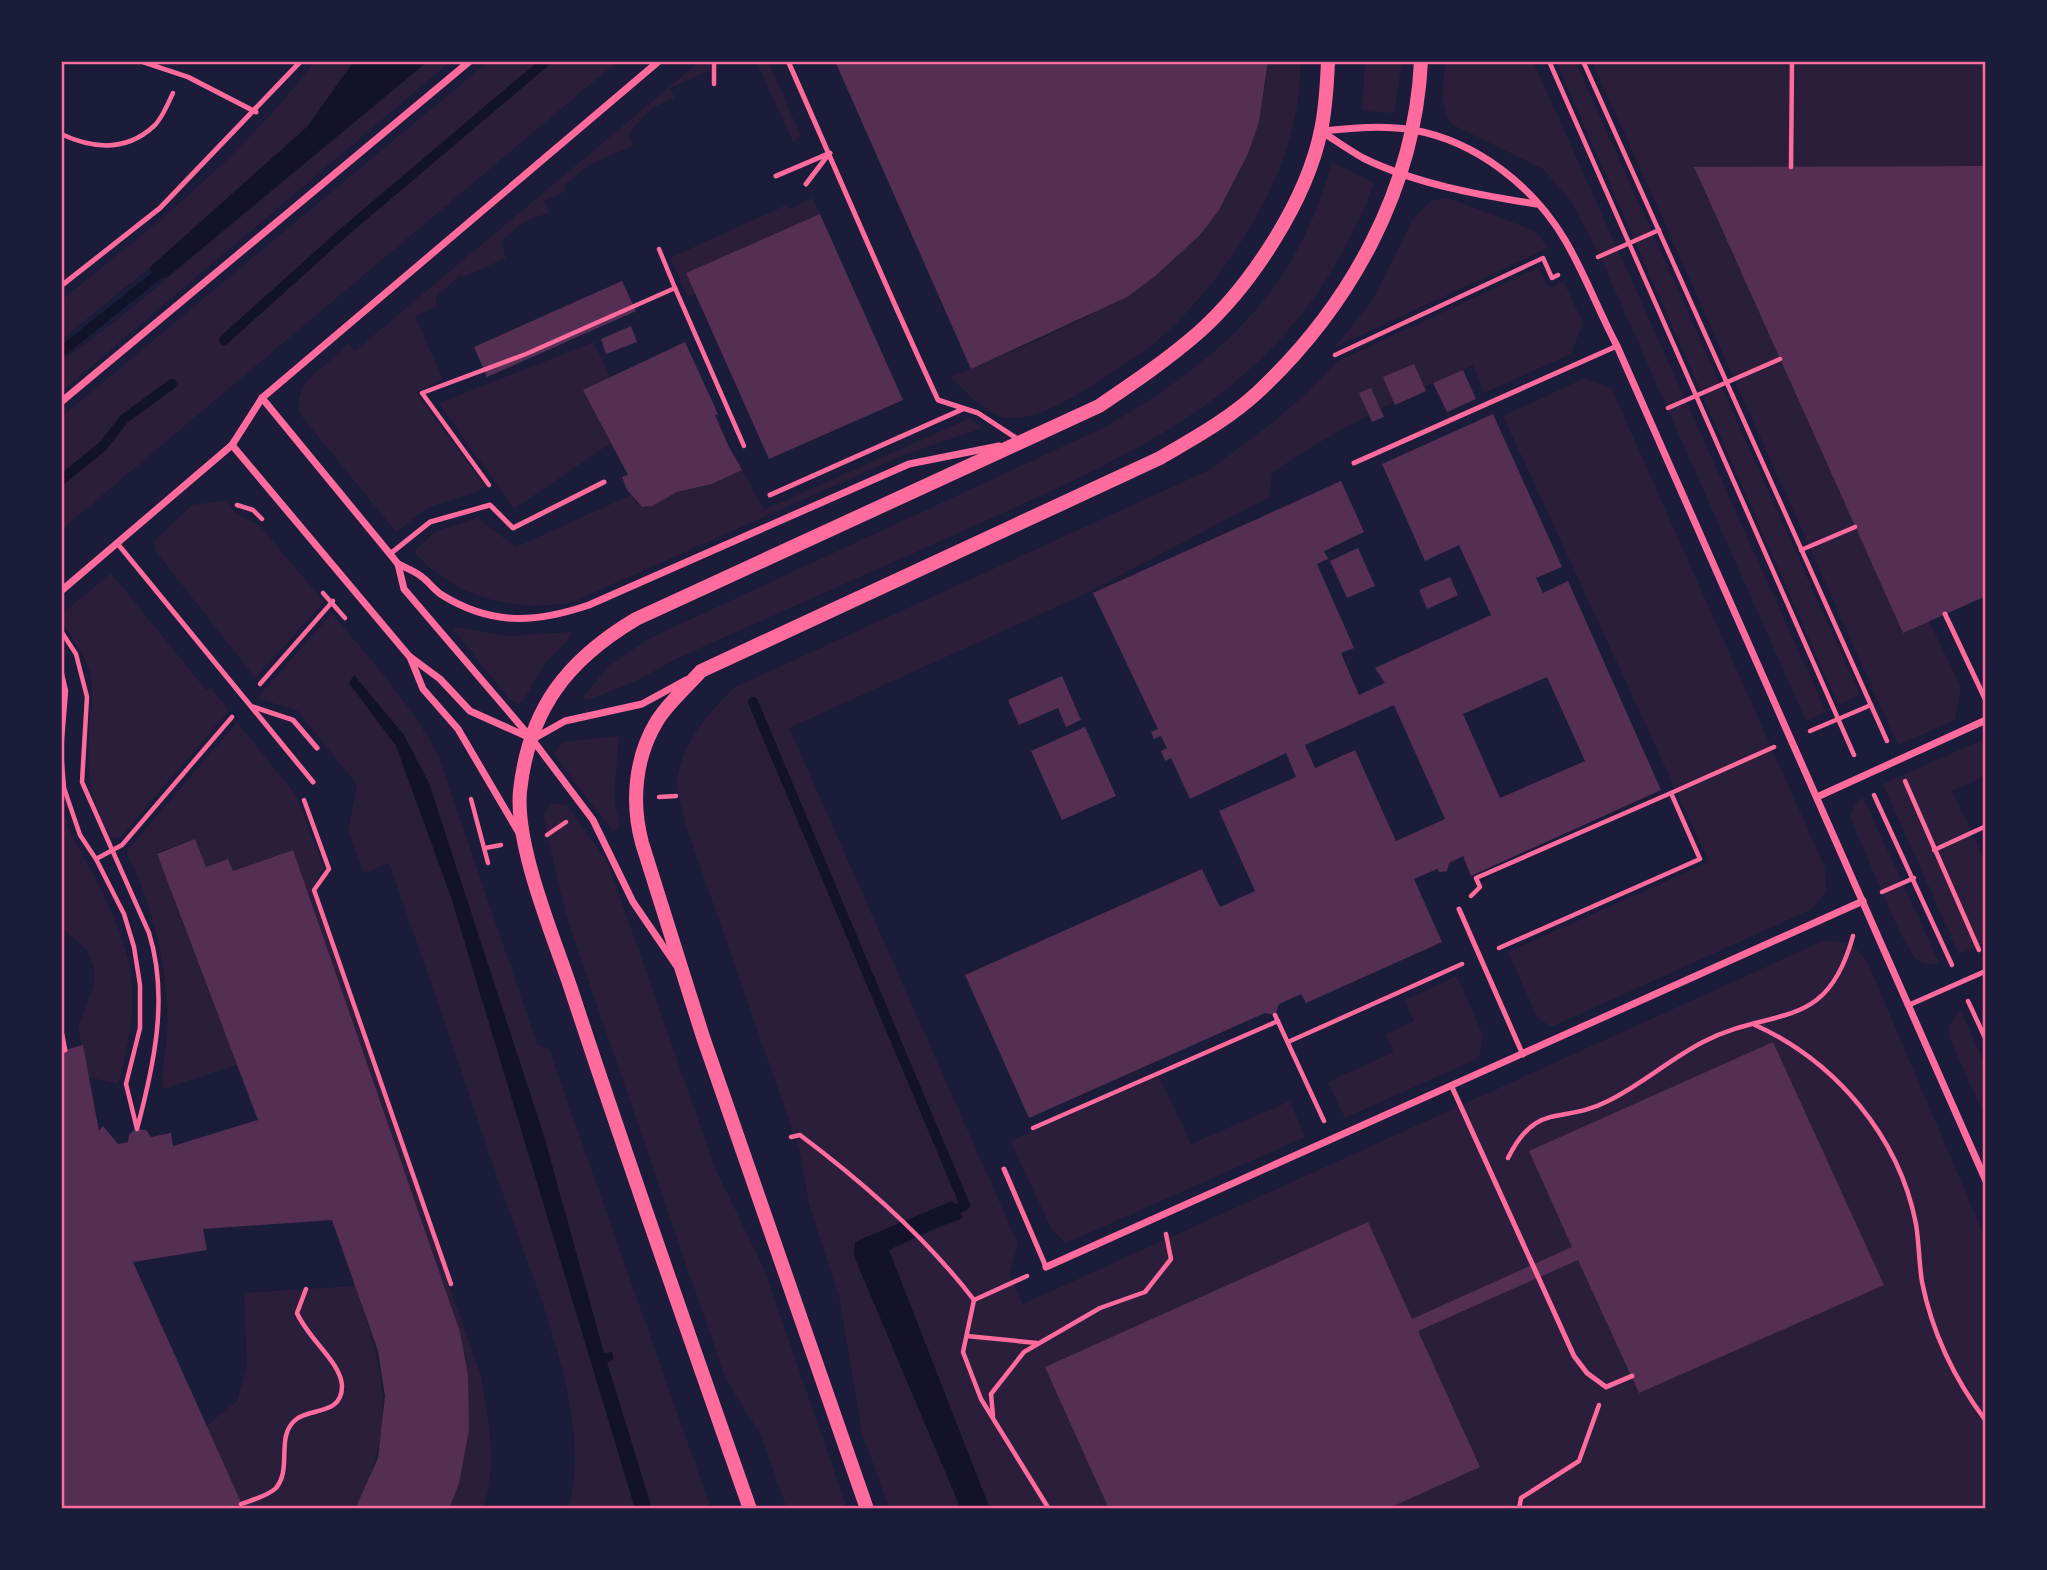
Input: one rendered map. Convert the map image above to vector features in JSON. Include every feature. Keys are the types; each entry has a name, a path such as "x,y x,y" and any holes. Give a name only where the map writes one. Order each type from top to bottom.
{"main road":[{"path":"750,1509 602,1083 523,840 520,793 532,739 557,686 598,641 666,604 1099,406 1146,374 1199,332 1243,284 1276,236 1304,179 1321,131 1328,61"},
{"path":"867,1509 683,976 638,827 635,785 642,757 657,720 701,671 1108,484 1211,428 1256,394 1311,338 1357,271 1402,173 1419,105 1421,61"}],"street":[{"path":"61,402 470,61"},
{"path":"61,591 232,445 262,398 659,61"},
{"path":"1321,131 1357,128 1413,130 1483,156 1504,170 1558,230 1648,417 1986,1181"},
{"path":"1321,131 1364,158 1402,173 1478,195 1536,204"},
{"path":"262,398 398,564 420,575 439,594 465,608 525,621 561,615 589,605 909,464 1022,442"},
{"path":"232,445 410,656 440,679 470,712 532,739"},
{"path":"398,564 404,589 532,739 593,821 633,902 683,976"},
{"path":"410,656 423,689 458,729 523,840"},
{"path":"532,739 565,721 642,704 701,671"},
{"path":"1817,797 1986,720"},
{"path":"1046,1267 1333,1141 1863,901"}],"lane":[{"path":"140,61 183,75 256,112"},
{"path":"61,286 160,208 256,112 301,61"},
{"path":"788,61 830,153 853,214 938,400 978,413 1022,442"},
{"path":"776,176 830,153"},
{"path":"806,184 830,153"},
{"path":"1354,463 1616,346"},
{"path":"770,495 963,409"},
{"path":"390,554 430,522 490,505 513,528 604,482"},
{"path":"117,543 313,782"},
{"path":"1945,614 1986,701"},
{"path":"253,707 293,720 317,748"},
{"path":"1459,909 1523,1055"},
{"path":"1909,1005 1986,971"},
{"path":"61,1030 65,1049"},
{"path":"1452,1087 1574,1356 1587,1373 1606,1387 1632,1376"},
{"path":"1004,1169 1046,1267"}],"path":[{"path":"714,61 715,84"},
{"path":"1549,61 1836,720 1865,775 1950,959"},
{"path":"1583,61 1979,950"},
{"path":"1791,61 1791,167"},
{"path":"61,134 100,147 130,142 155,125 183,75"},
{"path":"1335,355 1543,258 1552,278 1658,230"},
{"path":"659,249 744,446"},
{"path":"490,505 494,492 422,393 526,354 675,288"},
{"path":"1648,417 1780,359"},
{"path":"237,505 253,510 270,526"},
{"path":"1801,550 1855,527"},
{"path":"316,583 349,623"},
{"path":"61,631 76,654 87,697 82,782 149,933 156,957 159,984 155,1051 137,1129 126,1084 140,1028 140,985 134,947 124,914 96,859 80,835 64,788 62,745 66,691 61,670"},
{"path":"1459,909 1480,887 1476,878 1871,705"},
{"path":"300,791 315,823 328,869 314,890 451,1284"},
{"path":"1288,1042 1700,859 1671,793"},
{"path":"468,794 488,863"},
{"path":"1934,850 1984,827 1986,831"},
{"path":"1494,1178 1523,1132 1541,1118 1608,1102 1706,1040 1801,1010 1827,994 1842,968 1863,901 1913,878"},
{"path":"1970,1005 1986,1040"},
{"path":"1033,1128 1277,1018 1333,1141"},
{"path":"1754,1025 1786,1039 1809,1055 1859,1104 1892,1155 1916,1225 1927,1307 1948,1361 1986,1421"},
{"path":"791,1136 800,1135 834,1159 894,1212 953,1273 974,1300 963,1352 981,1399 1049,1509"},
{"path":"993,1419 991,1394 1024,1352 1100,1308 1145,1292 1171,1259 1163,1216"},
{"path":"974,1300 1046,1267"},
{"path":"242,1504 274,1490 283,1477 288,1430 298,1418 331,1408 340,1399 342,1387 339,1373 303,1328 297,1313 306,1289"},
{"path":"967,1336 1038,1343"},
{"path":"1519,1509 1521,1498 1579,1461 1606,1387"}],"shaded area":[{"path":"315,61 354,61 307,127 149,268 61,340 61,300 130,245 228,159"},
{"path":"354,61 428,61 166,278 156,276 149,268 307,127"},
{"path":"428,61 451,61 61,392 61,362 117,320"},
{"path":"489,61 618,61 61,530 61,417"},
{"path":"700,61 710,61 710,70 670,88 675,98 652,108 628,134 634,145 589,165 564,186 566,191 544,201 549,213 525,221 501,241 506,258 461,278 460,275 435,298 437,306 415,316 443,379 416,392 485,486 479,491 427,508 396,532 300,414 301,391 314,374 348,344 355,351"},
{"path":"756,61 768,61 801,136 793,142"},
{"path":"1268,61 1300,61 1298,98 1291,135 1261,209 1217,276 1193,306 1141,353 1054,407 1033,415 1011,418 994,414 978,403 950,377 1065,327 1117,300 1163,268 1202,230 1233,184 1256,129"},
{"path":"1365,61 1402,61 1394,113 1364,111"},
{"path":"1445,61 1533,61 1826,712 1806,721 1602,261 1571,201 1543,169 1453,125 1447,117 1442,99"},
{"path":"1556,61 1575,61 1860,695 1838,705"},
{"path":"1592,61 1986,61 1986,166 1694,168 1903,632 1929,621 1961,687 1955,720 1898,745"},
{"path":"1332,162 1374,183 1341,254 1302,313 1257,363 1206,405 1150,441 1089,473 676,659 638,680 588,700 582,698 609,666 648,639 1105,427 1184,376 1248,319 1274,286 1297,249 1317,208"},
{"path":"813,198 820,214 686,273 695,293 688,297 670,258 786,205 789,209"},
{"path":"1448,198 1536,232 1548,248 1335,347 1372,301 1413,219 1431,201"},
{"path":"1538,268 1549,288 1563,281 1583,322 1571,354 1484,393 1473,365 1421,389 1345,428 1272,473 1269,497 1087,593 789,728 1018,1244 1009,1276 1023,1304 1825,940 1851,944 1867,961 1986,1240 1986,1509 990,1509 888,1250 963,1218 952,1201 855,1242 854,1256 961,1509 889,1509 862,1432 839,1297 809,1204 799,1149 685,823 677,780 686,749 708,715 735,687 1209,470 1291,406 1336,362"},
{"path":"594,342 610,378 583,390 611,443 514,509 439,403"},
{"path":"1585,378 1612,389 1825,868 1826,892 1812,909 1551,1027 1537,1017 1508,952 1709,862 1503,416"},
{"path":"970,418 983,428 904,455 570,603 526,605 485,598 447,580 414,552 436,531 478,518 516,547 631,495 638,505 646,508 677,492 712,484 742,470 764,510"},
{"path":"227,500 234,512 260,526 324,602 255,678 155,550 154,541 192,505"},
{"path":"111,573 206,690 211,688 229,710 120,838 112,837 97,810 93,796 88,753 91,679 88,665 61,615"},
{"path":"332,613 403,700 439,757 537,1044 549,1049 711,1509 568,1509 575,1473 574,1432 556,1346 389,863 364,873 348,831 357,785 298,711 257,698"},
{"path":"457,627 508,636 571,632 570,638 545,663 523,701 518,704 510,700 453,629"},
{"path":"354,675 404,735 429,783 544,1136 604,1353 612,1352 614,1359 607,1362 652,1509 635,1509 452,900 396,746 349,683"},
{"path":"237,722 296,795 324,868 311,889 481,1376 491,1460 482,1509 448,1509 458,1477 292,850 233,871 228,859 206,867 194,840 156,853 237,1065 163,1089 167,1014 163,966 152,917 126,852"},
{"path":"619,736 614,797 619,824 614,832 554,755 562,742"},
{"path":"1986,738 1986,776 1952,791 1986,864 1986,943 1959,954 1883,784"},
{"path":"1862,797 1939,963 1931,964 1918,960 1892,915 1850,816 1854,805"},
{"path":"552,803 567,805 608,863 715,1168 765,1271 847,1509 787,1509 761,1435 726,1380 566,915 543,815"},
{"path":"61,809 118,928 131,975 131,1024 118,1084 89,1077 78,1028 94,986 94,969 88,951 61,927"},
{"path":"1457,976 1483,1035 1479,1058 1345,1118 1328,1082 1394,1052 1385,1034 1414,1021 1405,1000"},
{"path":"1960,1009 1986,1067 1986,1119 1950,1039 1949,1026"},
{"path":"1159,1076 1191,1144 1290,1101 1305,1137 1066,1243 1052,1230 1010,1141"},
{"path":"952,1201 963,1218 889,1250 990,1509 961,1509 854,1256 855,1242"},
{"path":"355,1286 374,1344 383,1398 378,1451 354,1509 244,1509 206,1426 237,1401 247,1367 244,1293"}],"building":[{"path":"835,61 1268,61 1259,122 1247,156 1219,210 1200,235 1154,277 1127,297 971,369"},
{"path":"1986,166 1986,596 1903,633 1694,167"},
{"path":"820,214 903,400 769,459 686,273"},
{"path":"622,281 636,311 487,377 474,347"},
{"path":"631,326 637,342 606,354 601,339"},
{"path":"685,342 718,414 715,415 729,447 742,470 712,484 677,492 652,506 642,507 627,490 622,477 628,475 583,390"},
{"path":"1414,364 1426,391 1395,405 1383,377"},
{"path":"1463,370 1476,399 1447,412 1433,383"},
{"path":"1371,388 1384,417 1372,422 1359,393"},
{"path":"1493,414 1562,567 1536,578 1543,593 1568,581 1661,790 1471,876 1463,856 1449,863 1447,871 1440,872 1437,869 1414,879 1442,942 1306,1003 1301,994 1279,1004 1275,1015 1265,1013 1029,1118 965,975 1202,869 1220,907 1255,891 1219,811 1296,777 1286,753 1190,799 1171,758 1165,761 1161,751 1167,748 1161,736 1154,739 1151,732 1158,729 1093,593 1341,481 1364,532 1324,551 1328,559 1317,564 1354,648 1341,653 1359,695 1385,683 1375,668 1491,615 1459,545 1425,561 1382,464","holes":["1547,677 1585,761 1500,798 1463,714","1394,705 1445,819 1396,841 1355,750 1315,768 1305,745"]},
{"path":"1358,548 1375,586 1347,598 1330,561"},
{"path":"1450,577 1458,595 1427,609 1419,590"},
{"path":"1062,676 1081,720 1066,727 1058,708 1019,725 1008,700"},
{"path":"1085,727 1116,796 1062,820 1031,751"},
{"path":"195,839 206,867 228,859 233,871 293,850 460,1332 468,1375 469,1430 459,1483 449,1509 355,1509 378,1458 385,1396 378,1351 332,1220 203,1229 207,1250 133,1262 244,1509 61,1509 61,1051 83,1045 99,1131 103,1126 118,1144 128,1142 129,1135 135,1129 146,1130 151,1137 171,1133 173,1146 258,1120 157,854"},
{"path":"1773,1042 1884,1285 1639,1393 1578,1260 1418,1331 1480,1467 1387,1509 1109,1509 1045,1367 1368,1222 1412,1319 1572,1247 1529,1151"}],"waterway":[{"path":"224,340 343,233 546,61"},
{"path":"61,352 166,268"},
{"path":"61,480 103,446 124,419 172,384"},
{"path":"753,702 965,1205 957,1209"}]}
